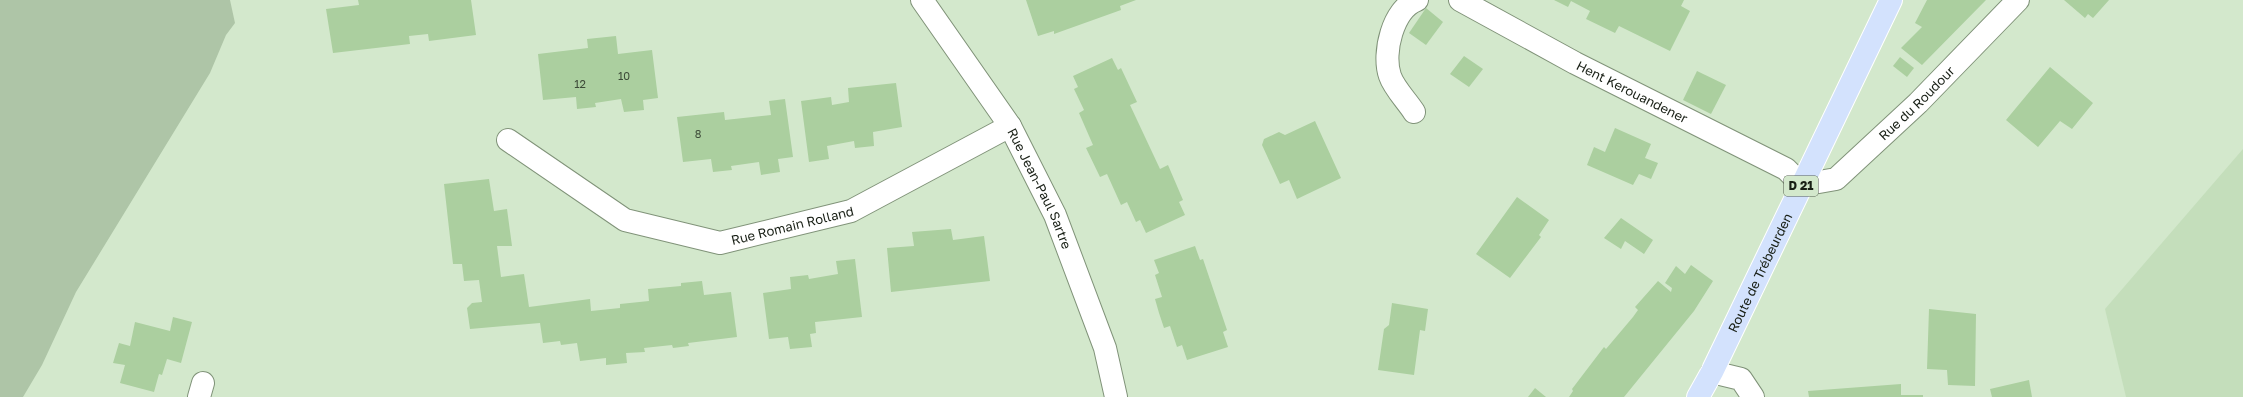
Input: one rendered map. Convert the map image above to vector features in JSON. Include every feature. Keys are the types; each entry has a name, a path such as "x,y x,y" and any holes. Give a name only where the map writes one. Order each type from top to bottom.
{"main road":[{"name":"Route de Trébeurden","path":"1698,397 1712,372 1891,0"},
{"name":"Route de Trébeurden","path":"1694,397 1712,372"}],"street":[{"name":"Rue Jean-Paul Sartre","path":"922,0 1010,126 1055,215 1105,348 1116,397"},
{"path":"1414,112 1390,76 1387,49 1394,24 1412,2 1417,0"},
{"name":"Hent Kerouandener","path":"1460,0 1575,63 1786,169 1802,185"},
{"name":"Rue du Roudour","path":"1802,185 1836,179 1918,103 2018,0"},
{"name":"Rue Romain Rolland","path":"508,140 625,220 720,243 851,211 1010,126"},
{"path":"1712,372 1741,379 1753,397"}],"shaded area":[{"path":"0,0 230,0 235,23 226,35 210,73 76,292 42,365 23,397 0,397"},
{"path":"2243,149 2243,397 2126,397 2105,309"}],"building":[{"path":"358,0 471,0 476,35 429,41 428,34 409,36 410,44 333,53 326,9 359,5"},
{"path":"1026,0 1136,0 1120,6 1121,10 1054,34 1054,31 1038,36"},
{"path":"1554,0 1684,0 1681,6 1690,11 1670,51 1619,26 1615,33 1586,19 1590,11 1571,1 1568,7"},
{"path":"1927,0 1986,0 1922,65 1901,48 1922,27 1915,23"},
{"path":"2064,0 2109,0 2093,18 2088,14 2085,18"},
{"path":"1426,8 1443,22 1426,45 1409,33"},
{"path":"616,36 618,54 652,50 658,98 643,100 644,110 624,112 621,99 595,103 596,107 577,109 576,97 543,100 538,54 588,48 587,39"},
{"path":"1464,56 1483,69 1469,87 1450,74"},
{"path":"1900,57 1914,68 1907,77 1893,66"},
{"path":"1112,58 1118,70 1121,68 1137,102 1130,105 1160,169 1168,165 1183,200 1179,202 1185,215 1146,233 1140,220 1136,222 1127,202 1121,205 1107,174 1100,177 1086,148 1093,145 1079,113 1084,110 1074,89 1078,87 1073,76"},
{"path":"2050,67 2093,103 2072,129 2060,121 2038,147 2006,120"},
{"path":"1697,71 1726,85 1711,114 1683,100"},
{"path":"896,83 902,127 873,132 874,146 855,148 854,141 827,146 829,159 809,162 801,101 831,97 832,105 849,102 848,88"},
{"path":"785,99 793,157 778,159 780,172 761,175 759,162 731,166 732,170 713,172 711,159 683,162 677,117 724,112 725,120 771,115 769,101"},
{"path":"1315,121 1341,178 1297,199 1289,180 1280,184 1262,145 1264,139 1279,132 1285,135"},
{"path":"1615,128 1651,144 1645,158 1658,163 1651,179 1639,174 1633,185 1587,165 1594,147 1605,152"},
{"path":"489,179 494,211 507,209 512,246 497,246 501,277 524,274 529,307 590,299 591,311 620,308 620,304 649,301 648,289 681,286 681,283 702,281 704,295 731,292 737,337 688,343 689,346 673,348 672,345 644,348 645,352 626,353 627,363 606,365 606,358 580,361 577,343 561,345 560,341 543,343 540,323 470,329 467,308 472,303 482,302 479,280 464,281 462,264 453,264 444,184"},
{"path":"1517,197 1549,220 1539,235 1541,237 1510,278 1476,254"},
{"path":"1621,218 1653,240 1644,254 1625,241 1621,249 1604,238"},
{"path":"951,229 953,240 984,236 990,281 891,292 887,248 914,246 912,232"},
{"path":"1195,246 1200,260 1203,259 1227,330 1223,332 1228,347 1187,360 1182,345 1177,347 1170,326 1164,328 1159,313 1155,299 1162,297 1155,275 1159,273 1154,260"},
{"path":"855,259 862,317 815,322 816,333 810,334 812,347 790,349 788,337 769,339 763,293 791,289 790,277 808,275 809,279 838,274 836,261"},
{"path":"1691,265 1713,281 1694,311 1624,397 1569,397 1573,391 1572,389 1604,347 1606,349 1633,317 1638,310 1635,307 1658,281 1671,292 1672,288 1665,283 1676,266 1685,274"},
{"path":"1392,303 1428,309 1425,331 1420,330 1414,375 1378,370 1384,329 1389,325"},
{"path":"1929,309 1976,314 1975,386 1948,385 1947,370 1927,369"},
{"path":"173,317 192,322 181,363 167,359 162,375 159,374 154,392 120,383 125,365 113,363 119,343 130,346 135,322 170,331"},
{"path":"2029,380 2032,397 1992,397 1990,389"},
{"path":"1901,384 1901,395 1923,395 1923,397 1809,397 1808,391"},
{"path":"1535,388 1546,397 1528,397"}]}
